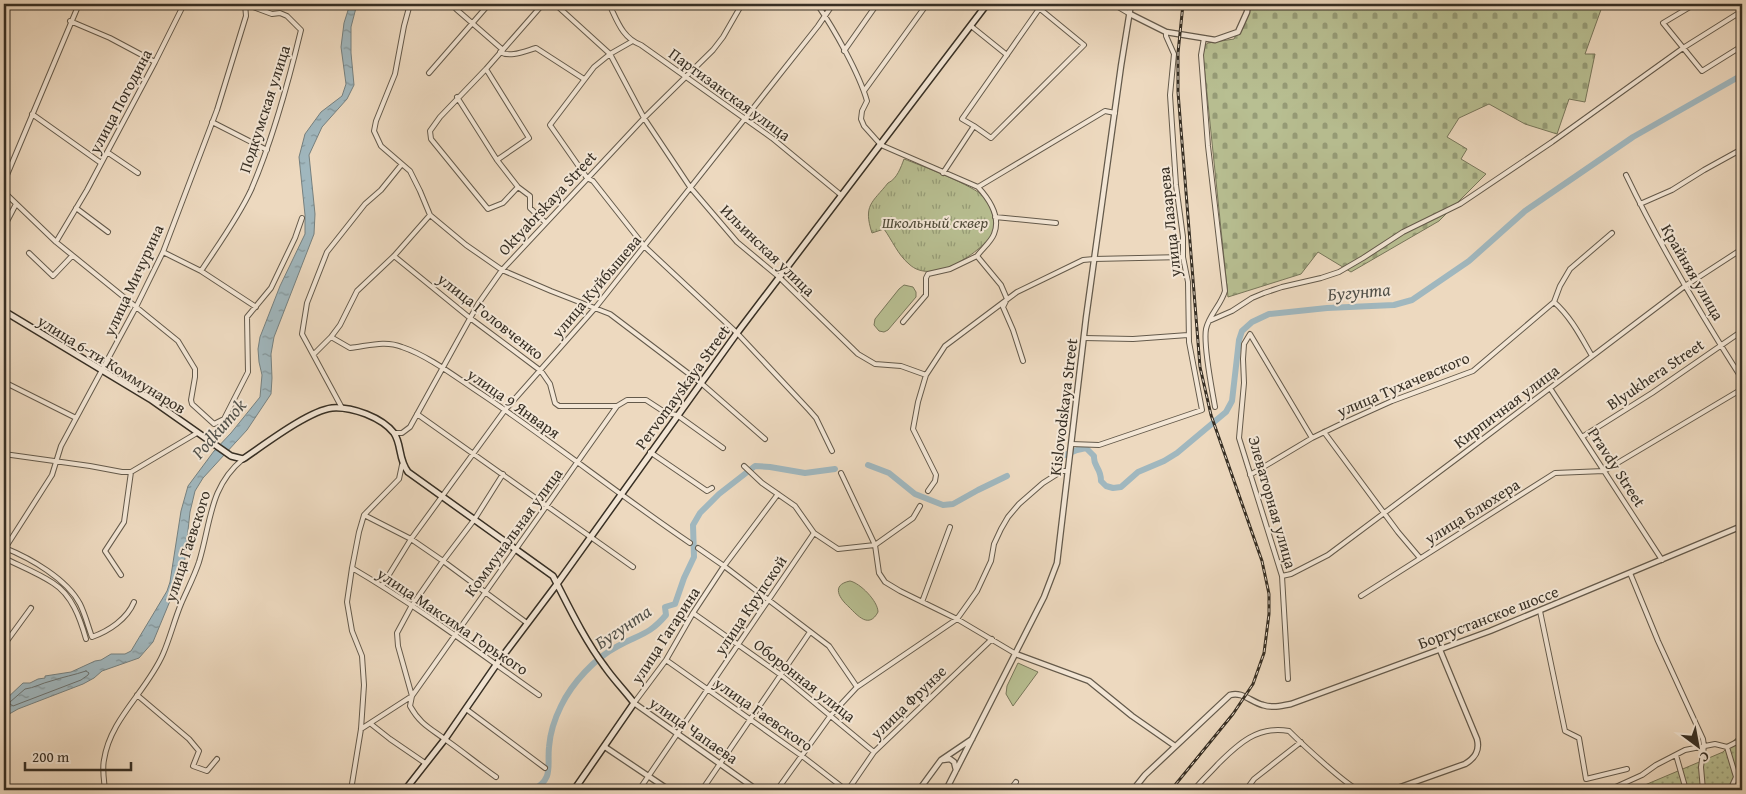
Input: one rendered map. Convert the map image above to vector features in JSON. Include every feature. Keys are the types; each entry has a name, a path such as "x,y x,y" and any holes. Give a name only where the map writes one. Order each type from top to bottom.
{"main road":[{"name":"Pervomayskaya Street","path":"405,790 445,739 496,665 737,333 987,4"},
{"name":"улица 6-ти Коммунаров","path":"4,311 150,399 231,456 243,459"},
{"name":"улица Гаевского","path":"243,459 308,417 322,411 342,408 376,418 386,424 394,433"},
{"path":"394,433 398,441 402,465 408,472 549,572 556,584"},
{"name":"улица Чапаева","path":"556,584 595,653 634,703"},
{"name":"улица Гагарина","path":"574,790 634,703"}],"street":[{"path":"4,182 78,4"},
{"name":"улица Погодина","path":"56,242 107,152 184,4"},
{"name":"Подкумская улица","path":"202,271 250,191 267,150 291,71 301,30 287,16 280,13 272,14 244,4"},
{"name":"улица Мичурина","path":"4,549 52,475 61,446 136,307 163,252 212,122 246,16 244,4"},
{"path":"410,4 395,74 376,121 374,131 381,146 410,171 430,216 466,245 502,270 551,291 596,307 617,319 700,383 765,439"},
{"path":"429,74 489,4"},
{"path":"518,186 503,203 488,209 431,139 430,131 457,97 486,69 543,4"},
{"name":"Ильинская улица","path":"555,4 610,54 644,118 690,188 737,242 779,277 858,354 875,364 901,366 926,376"},
{"name":"Партизанская улица","path":"609,4 619,25 631,42 641,45 745,118 841,195"},
{"path":"612,9 618,4"},
{"name":"Oktyabrskaya Street","path":"394,433 402,433 410,426 487,288 545,222 644,118 713,50 723,37 742,4"},
{"path":"817,4 825,15 864,91 867,101 862,111 861,119 864,126 881,145 978,188 989,200 995,217 994,234 977,256 950,268 928,274 926,278 926,295 903,322"},
{"name":"улица Куйбышева","path":"382,586 411,539 505,410 596,307 645,247 813,33 833,4"},
{"path":"844,51 877,4"},
{"path":"864,91 927,4"},
{"path":"1034,4 1084,45 991,138 962,119 1039,9"},
{"path":"1113,4 1166,32 1214,40 1238,32 1247,12 1248,4"},
{"name":"Kislovodskaya Street","path":"946,790 1016,654 1044,597 1058,563 1094,258 1131,4"},
{"path":"1695,4 1664,23 1702,71 1742,46"},
{"path":"456,9 504,54 536,48 584,79"},
{"path":"1209,321 1232,311 1252,298 1264,293 1339,272 1403,232 1460,204 1552,142 1683,48 1742,12"},
{"path":"70,22 110,38 155,62"},
{"path":"971,26 1007,55"},
{"name":"улица Лазарева","path":"1071,444 1099,445 1202,410 1188,334 1188,282 1183,257 1170,95 1174,54 1166,32"},
{"path":"1204,38 1201,55 1208,146 1225,291 1206,330 1206,344 1215,407"},
{"path":"631,42 610,54 594,67 550,125 587,178 593,182 645,247 737,333 816,418 832,450"},
{"path":"486,69 529,138 497,160"},
{"path":"457,97 497,160 518,186 530,196 530,208 545,222"},
{"path":"978,188 1105,111 1115,112"},
{"path":"32,114 101,163"},
{"path":"212,122 267,150"},
{"path":"943,172 974,126"},
{"path":"1640,204 1672,190 1742,149"},
{"path":"107,152 138,173"},
{"path":"342,408 302,334 308,303 327,252 365,204 381,190 402,164"},
{"name":"Крайняя улица","path":"1626,176 1685,286 1742,378"},
{"path":"4,192 72,256 178,341 195,368 192,404 214,424 224,419 248,372 247,317 271,288 295,238 302,218"},
{"path":"4,227 16,204"},
{"path":"76,208 108,232"},
{"path":"314,354 340,325 357,291 394,256 430,216"},
{"path":"995,217 1056,223"},
{"name":"улица Тухачевского","path":"1250,475 1324,432 1392,401 1473,371 1554,302 1560,286 1570,269 1612,233"},
{"name":"Кирпичная улица","path":"1282,576 1291,574 1328,555 1685,286 1742,249"},
{"path":"163,252 202,271 256,307"},
{"path":"28,253 52,276 72,256"},
{"name":"улица Головченко","path":"394,256 470,318 541,370 550,384 555,403 559,406 617,406 627,400 646,400 666,413 677,415 722,448"},
{"path":"977,256 1001,285 1007,299 1003,307 1023,360"},
{"path":"928,491 935,481 936,475 913,429 918,402 926,376 945,346 1017,292 1083,260 1094,258 1183,257"},
{"path":"1554,302 1564,310 1574,324 1592,356"},
{"name":"Blyukhera Street","path":"1582,436 1652,393 1742,331"},
{"path":"1084,338 1133,339 1188,334"},
{"name":"Элеваторная улица","path":"1288,679 1282,576 1239,438 1244,383 1242,359 1244,344 1250,334 1312,438"},
{"name":"улица 9 Января","path":"331,337 350,348 377,344 401,346 442,368 505,410 690,543"},
{"path":"4,382 76,418"},
{"name":"Pravdy Street","path":"1550,388 1662,560"},
{"path":"1604,471 1742,389"},
{"name":"Коммунальная улица","path":"361,729 412,696 617,406"},
{"path":"417,414 633,567"},
{"path":"1324,432 1420,558"},
{"path":"4,454 131,472 198,433"},
{"path":"650,452 707,491 712,488"},
{"name":"улица Гаевского","path":"104,790 103,762 107,746 121,719 154,673 170,639 181,604 192,581 219,487 228,474 243,459"},
{"path":"351,790 361,729 364,685 362,656 352,631 347,602 352,568 364,515 399,479 402,465"},
{"path":"744,466 762,483 795,506 814,533 838,549 875,544 913,518 920,506"},
{"path":"777,790 831,715 857,688 957,618 977,591 991,561 994,544 1008,517 1019,504 1043,483 1062,471 1068,471"},
{"name":"улица Блюхера","path":"1361,596 1555,472 1604,471"},
{"path":"121,575 105,551 124,522 131,472"},
{"path":"841,473 875,544 879,572 885,582 957,618 1016,654 1089,681 1132,716 1174,746 1145,774 1137,788 1131,790"},
{"path":"496,777 445,739 424,726 416,717 410,706 412,696 398,646 397,633 411,606 474,520 503,474"},
{"name":"улица Гагарина","path":"634,703 666,660 724,566 778,494"},
{"path":"364,515 411,539 443,560 527,623"},
{"name":"Боргустанское шоссе","path":"1174,746 1230,695 1240,694 1263,706 1283,706 1440,650 1540,611 1742,526"},
{"path":"922,602 950,527"},
{"name":"улица Крупской","path":"639,790 814,533"},
{"path":"698,548 829,646 857,688"},
{"path":"4,549 48,571 65,584 79,603 92,637 114,626 131,610 134,602"},
{"path":"4,558 54,583 72,603 81,621 86,639"},
{"name":"улица Максима Горького","path":"352,568 455,634 539,695"},
{"path":"1630,573 1658,641 1704,739 1701,767 1703,790"},
{"path":"4,645 6,637 31,608"},
{"path":"1540,611 1565,731 1579,738 1586,779 1627,769"},
{"name":"Оборонная улица","path":"694,613 781,675 874,752"},
{"path":"702,790 810,632"},
{"name":"улица Фрунзе","path":"847,790 874,752 992,639"},
{"path":"1392,790 1465,764 1477,752 1479,746 1477,739 1440,650"},
{"name":"улица Гаевского","path":"666,660 847,790"},
{"path":"137,696 190,740 199,751 193,766 208,771 217,759"},
{"name":"улица Чапаева","path":"634,703 757,790"},
{"path":"466,709 545,768"},
{"path":"371,724 425,763"},
{"path":"1194,790 1236,747 1250,737 1280,729 1289,731 1359,790"},
{"path":"1608,790 1642,775 1656,765 1685,750 1715,744 1727,747 1742,737"},
{"path":"919,790 941,760 974,738"},
{"path":"1246,790 1254,779 1301,742"},
{"path":"605,746 669,790"},
{"path":"1727,747 1736,777 1730,790"},
{"path":"1676,755 1686,790"},
{"path":"941,760 950,759 954,762 956,770"},
{"path":"1010,790 1016,782"}],"green space":[{"path":"1252,4 1603,4 1585,54 1595,54 1585,102 1569,99 1557,134 1525,124 1489,104 1459,118 1447,137 1467,149 1461,159 1486,174 1439,221 1351,272 1318,252 1301,274 1228,297 1203,55 1205,45 1208,43 1234,39"},
{"name":"Школьный сквер","path":"904,159 947,176 979,192 991,210 994,224 993,234 977,250 954,265 930,271 919,270 909,264 902,256 884,229 872,233 868,216 871,205 896,176"},
{"path":"904,285 913,287 916,297 888,330 884,332 879,331 874,325 875,319"},
{"path":"850,581 863,589 875,603 878,612 871,620 860,617 840,596 840,586"},
{"path":"1018,663 1038,672 1013,706 1006,694 1007,686"},
{"path":"1742,732 1742,790 1633,790 1723,752"}],"water":[{"path":"350,4 357,4 351,27 354,85 347,99 322,127 309,155 315,214 314,234 274,337 271,354 271,394 247,430 203,478 195,491 190,512 184,567 153,642 139,658 102,671 83,684 18,709 4,717 4,701 23,683 30,683 45,678 45,676 71,672 111,654 125,654 131,651 167,591 181,511 188,486 214,451 260,397 262,375 258,349 260,337 280,286 305,234 299,157 305,134 321,112 342,96 346,84 341,47 344,23"}],"waterway":[{"name":"Бугунта","path":"1060,457 1086,448 1094,456 1101,481 1106,486 1113,488 1121,487 1138,472 1177,453 1226,412 1232,401 1239,340 1242,331 1252,322 1269,314 1327,308 1394,305 1412,300 1469,261 1525,211 1633,137 1742,75"},
{"name":"Бугунта","path":"868,465 889,473 915,494 943,505 953,504 1007,476"},
{"name":"Бугунта","path":"533,790 540,786 547,777 552,731 559,711 571,689 601,657 654,627 666,615 665,607 675,604 694,557 693,525 700,513 719,494 755,466 805,473 835,469"}],"railway":[{"path":"1171,790 1233,714 1253,684 1264,653 1269,614 1269,594 1262,561 1211,415 1200,367 1178,92 1178,53 1183,4"}],"water label":[{"name":"Podkumok","path":"219,429"}]}
